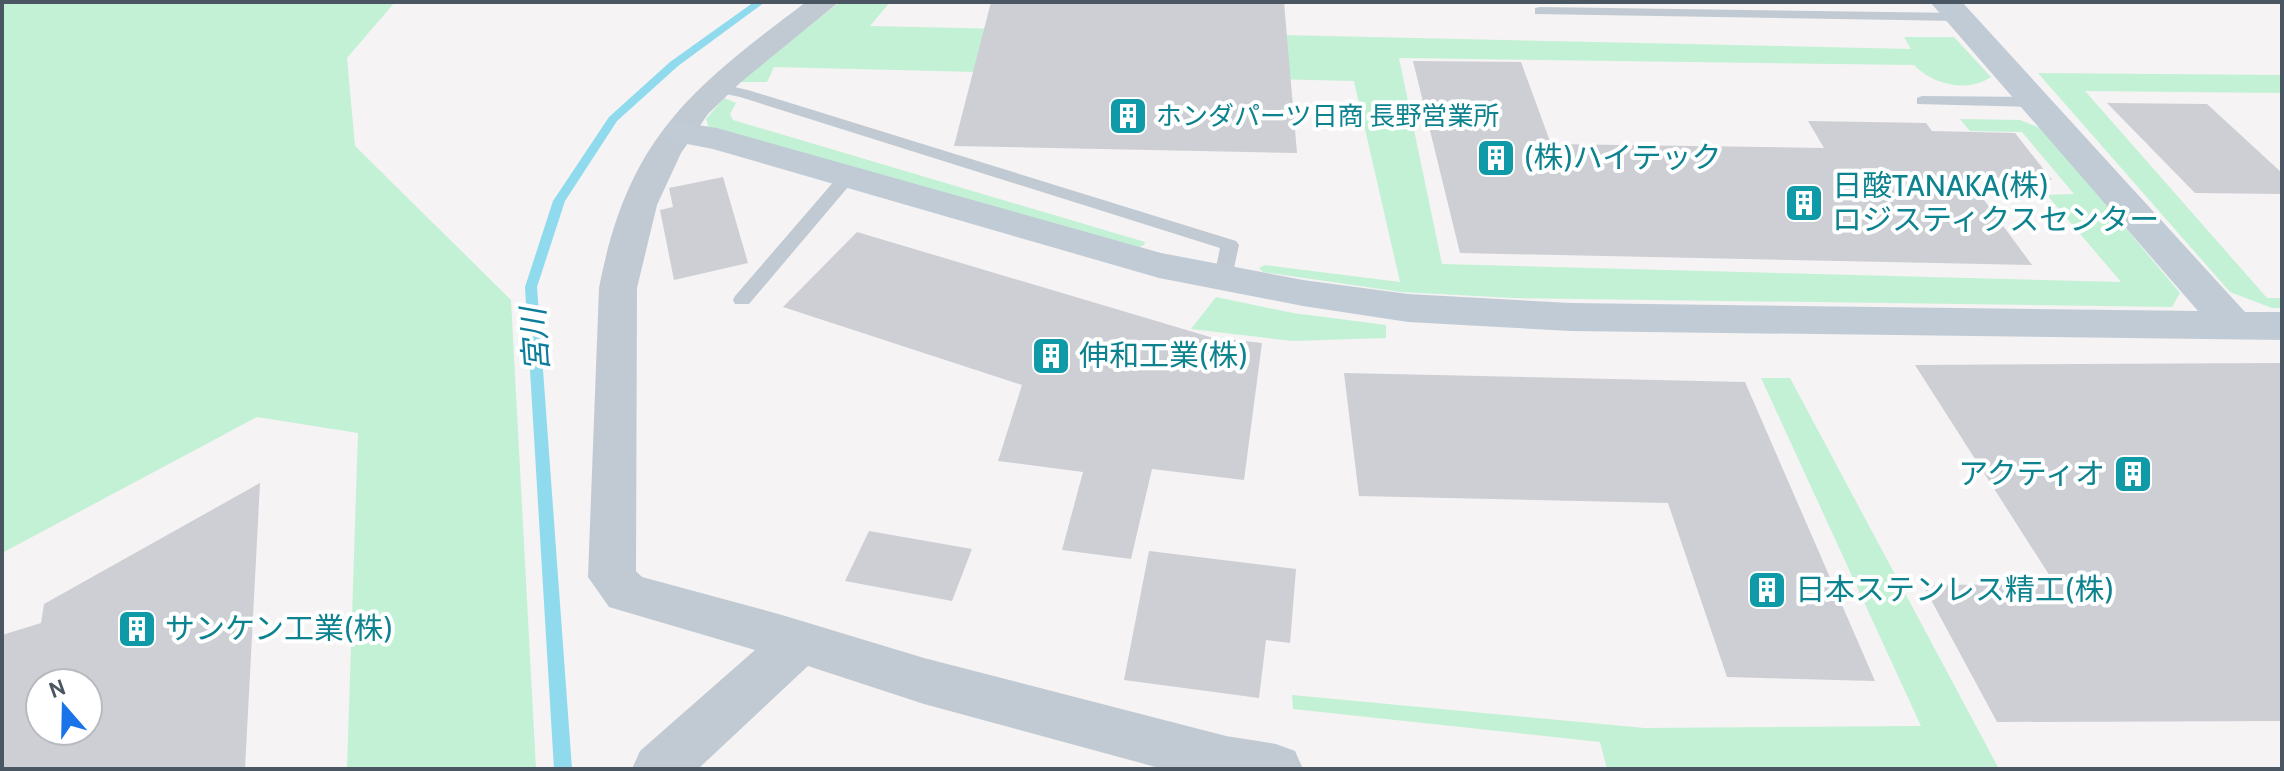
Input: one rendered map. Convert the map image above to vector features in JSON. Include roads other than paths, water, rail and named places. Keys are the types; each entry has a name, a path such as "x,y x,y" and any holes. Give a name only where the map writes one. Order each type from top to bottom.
{"street":[{"path":"824,2 716,88 661,157 639,202 624,248 618,288 612,577 626,593 924,681 1226,761 1276,769"},
{"path":"1952,10 2234,326"},
{"path":"679,133 717,139 1159,265 1303,293 1408,308 1542,315 2282,326"},
{"path":"659,769 799,642"}],"lane":[{"path":"1540,11 1952,10"},
{"path":"716,88 743,93 1230,245 1223,277"},
{"path":"1922,101 2034,102"},
{"path":"742,300 848,176"}],"waterway":[{"name":"宮川","path":"563,769 531,287 559,201 613,119 674,64 760,2"}],"place":[{"name":"ホンダパーツ日商 長野営業所","path":"1128,116"},
{"name":"(株)ハイテック","path":"1496,158"},
{"name":"日酸TANAKA(株) ロジスティクスセンター","path":"1804,203"},
{"name":"伸和工業(株)","path":"1051,356"},
{"name":"アクティオ","path":"2133,474"},
{"name":"日本ステンレス精工(株)","path":"1767,590"},
{"name":"サンケン工業(株)","path":"137,629"}]}
